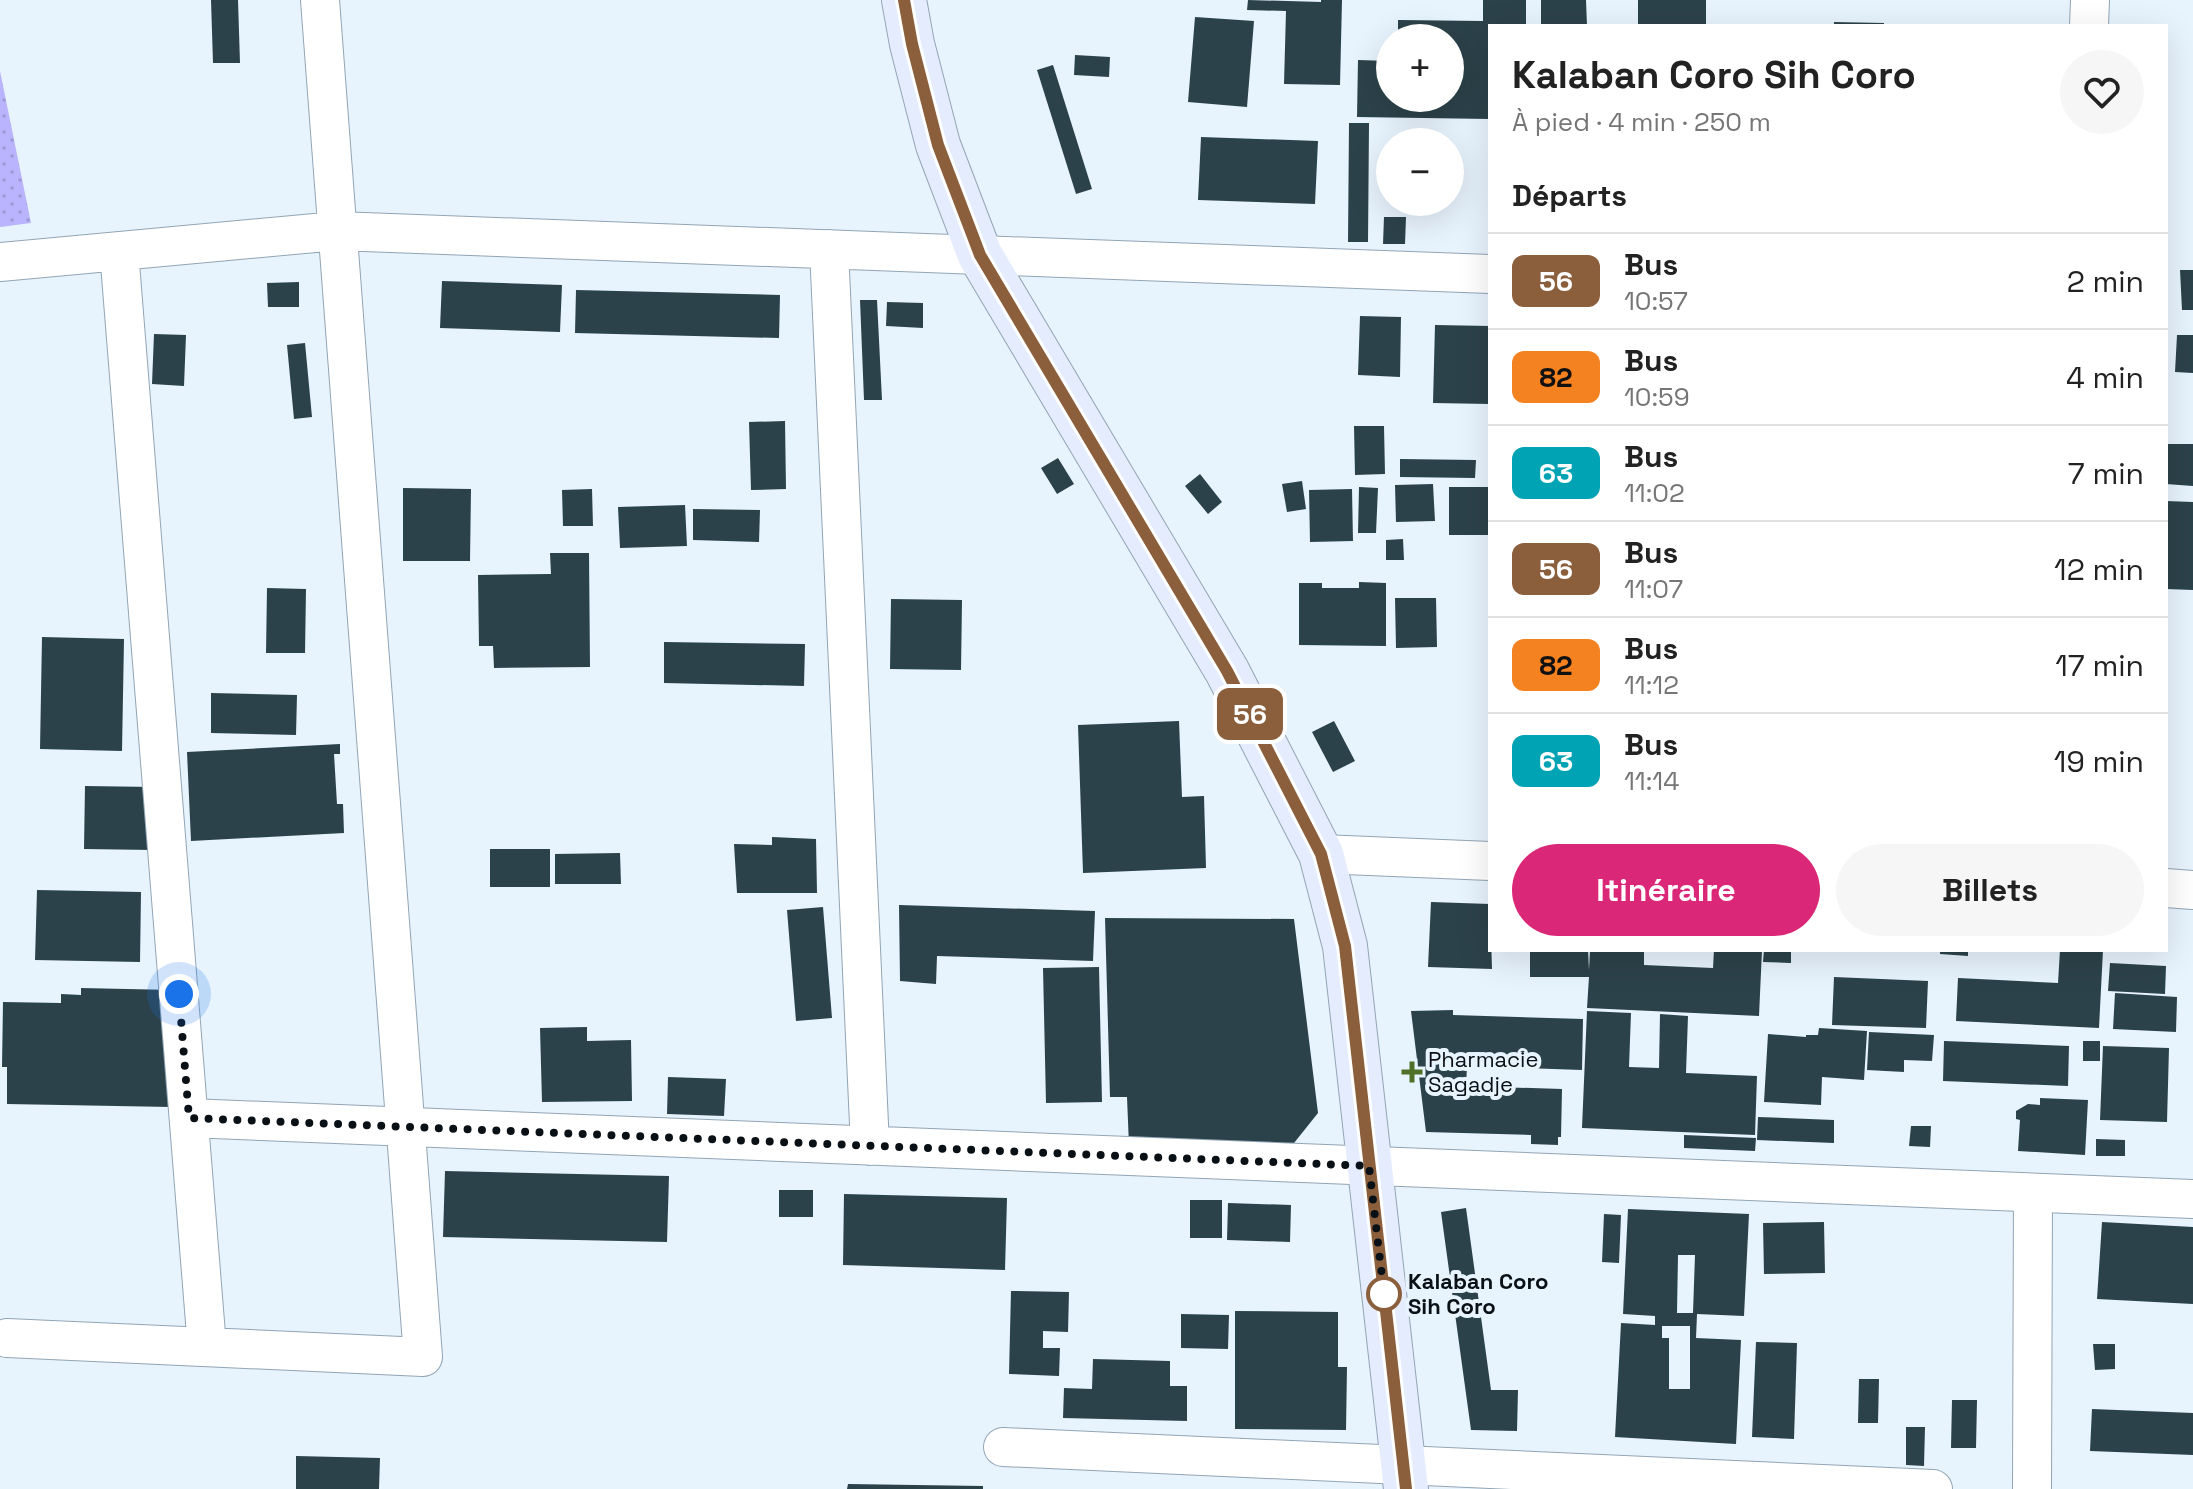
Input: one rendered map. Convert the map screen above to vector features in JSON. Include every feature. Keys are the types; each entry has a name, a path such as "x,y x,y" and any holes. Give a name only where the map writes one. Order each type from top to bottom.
{"main road":[{"path":"904,0 938,145 980,255 1227,671 1321,854 1345,946 1404,1477"}],"street":[{"path":"7,1338 423,1357 320,0"},
{"path":"2089,24 2090,0"},
{"path":"0,262 337,231 1488,274"},
{"path":"829,249 870,1146"},
{"path":"119,251 207,1347"},
{"path":"1321,854 1488,861"},
{"path":"2168,888 2193,890"},
{"path":"189,1118 2193,1199"},
{"path":"2032,1489 2033,1193"},
{"path":"1003,1447 1404,1477 1933,1489"}],"shaded area":[{"path":"0,71 31,223 0,227"}],"building":[{"path":"211,0 238,0 240,63 213,63"},
{"path":"1248,0 1342,0 1340,85 1284,84 1286,11 1247,10"},
{"path":"1483,0 1526,0 1526,24 1488,24 1488,119 1357,117 1358,60 1376,61 1376,112 1464,112 1464,24 1398,24 1398,20 1483,21"},
{"path":"1541,0 1586,0 1587,24 1541,24"},
{"path":"1638,0 1706,0 1706,24 1638,24"},
{"path":"1195,17 1254,21 1247,107 1188,102"},
{"path":"1834,22 1884,23 1884,24"},
{"path":"1075,55 1110,57 1109,77 1074,75"},
{"path":"1053,65 1092,189 1076,194 1037,70"},
{"path":"1349,123 1369,123 1368,242 1348,242"},
{"path":"1201,137 1318,141 1315,204 1198,200"},
{"path":"1384,217 1406,217 1405,244 1383,244"},
{"path":"2180,270 2193,270 2193,310 2182,310"},
{"path":"442,281 562,285 560,332 440,328"},
{"path":"299,282 299,307 268,307 267,283"},
{"path":"576,290 780,295 779,338 575,333"},
{"path":"860,300 877,300 882,400 864,400"},
{"path":"887,302 923,303 923,328 886,326"},
{"path":"1360,316 1401,317 1400,377 1358,375"},
{"path":"1435,325 1488,326 1488,404 1433,403"},
{"path":"154,334 186,335 184,386 152,384"},
{"path":"2177,335 2193,335 2193,373 2175,372"},
{"path":"305,343 312,417 294,419 287,345"},
{"path":"785,421 786,489 751,490 749,422"},
{"path":"1354,426 1384,426 1385,474 1355,475"},
{"path":"2168,444 2193,444 2193,486 2168,484"},
{"path":"1058,458 1074,484 1057,494 1041,468"},
{"path":"1400,459 1476,460 1475,478 1400,477"},
{"path":"1200,474 1222,502 1208,514 1185,486"},
{"path":"1302,481 1306,509 1287,512 1282,484"},
{"path":"1433,484 1435,521 1396,522 1395,485"},
{"path":"1359,487 1378,488 1376,533 1358,533"},
{"path":"1449,487 1488,487 1488,535 1449,535"},
{"path":"403,488 471,489 470,561 403,561"},
{"path":"592,489 593,526 563,526 562,490"},
{"path":"1352,489 1353,541 1310,542 1309,490"},
{"path":"2168,501 2193,502 2193,590 2168,589"},
{"path":"685,505 687,546 620,548 618,507"},
{"path":"693,509 760,510 759,542 693,540"},
{"path":"1403,539 1404,560 1386,560 1386,540"},
{"path":"550,553 589,553 590,667 494,668 493,646 479,646 478,575 551,574"},
{"path":"1359,582 1386,583 1386,646 1299,645 1299,583 1322,583 1322,588 1359,588"},
{"path":"267,588 306,589 305,653 266,653"},
{"path":"1395,598 1436,598 1437,647 1396,648"},
{"path":"891,599 962,600 961,670 890,669"},
{"path":"42,637 124,639 122,751 40,749"},
{"path":"664,642 805,644 804,686 664,683"},
{"path":"211,693 297,695 296,735 211,733"},
{"path":"1179,721 1182,797 1204,796 1206,868 1083,873 1078,725"},
{"path":"1334,721 1355,761 1333,772 1312,732"},
{"path":"340,744 340,754 334,754 337,804 343,804 344,833 191,841 187,752"},
{"path":"85,786 154,787 152,850 84,849"},
{"path":"772,837 816,839 817,893 737,893 734,844 772,845"},
{"path":"490,849 550,849 550,887 490,887"},
{"path":"620,853 621,884 555,884 555,854"},
{"path":"37,890 141,892 140,962 35,960"},
{"path":"1431,902 1488,904 1488,952 1491,952 1492,969 1428,967"},
{"path":"899,905 1095,911 1093,961 937,956 936,984 900,981"},
{"path":"823,907 832,1018 796,1021 787,910"},
{"path":"1105,918 1294,919 1318,1113 1290,1148 1129,1146 1127,1097 1110,1097"},
{"path":"1530,952 1588,952 1589,970 1590,952 1644,952 1644,965 1713,968 1714,952 1762,952 1759,1016 1587,1008 1589,977 1530,977"},
{"path":"1764,952 1791,952 1791,963 1763,962"},
{"path":"1968,952 1968,956 1940,954"},
{"path":"2060,952 2103,952 2099,1028 1956,1021 1958,978 2058,983"},
{"path":"2110,963 2166,966 2165,994 2108,991"},
{"path":"1099,967 1102,1102 1046,1103 1043,968"},
{"path":"1834,977 1928,981 1926,1028 1832,1025"},
{"path":"81,988 173,990 171,1107 7,1104 7,1067 2,1067 3,1002 61,1003 61,994 81,995"},
{"path":"2115,993 2177,997 2176,1032 2113,1029"},
{"path":"1453,1010 1453,1015 1583,1019 1582,1070 1467,1066 1466,1086 1562,1089 1561,1137 1558,1137 1558,1145 1531,1144 1531,1135 1426,1132 1411,1011"},
{"path":"1587,1011 1631,1013 1629,1067 1659,1068 1660,1014 1688,1016 1686,1073 1757,1076 1755,1135 1582,1128"},
{"path":"587,1027 587,1041 631,1040 632,1101 542,1102 540,1028"},
{"path":"1819,1028 1867,1031 1864,1080 1822,1077 1821,1105 1764,1102 1768,1034 1806,1037 1818,1035"},
{"path":"1869,1032 1934,1035 1932,1061 1904,1060 1904,1072 1867,1070"},
{"path":"1944,1041 2069,1046 2068,1086 1943,1081"},
{"path":"2083,1041 2100,1041 2100,1061 2083,1061"},
{"path":"2103,1046 2169,1048 2167,1122 2100,1120"},
{"path":"668,1077 726,1079 724,1116 667,1114"},
{"path":"2040,1098 2088,1100 2085,1155 2018,1151 2020,1120 2016,1119 2016,1111 2028,1104 2040,1105"},
{"path":"1758,1117 1834,1120 1834,1143 1757,1140"},
{"path":"1911,1126 1931,1126 1930,1147 1909,1146"},
{"path":"1684,1135 1756,1138 1755,1151 1684,1148"},
{"path":"2096,1139 2125,1140 2125,1156 2096,1156"},
{"path":"445,1171 669,1176 667,1242 443,1237"},
{"path":"779,1190 813,1190 813,1217 779,1217"},
{"path":"844,1194 1007,1198 1005,1270 843,1265"},
{"path":"1190,1200 1222,1200 1222,1238 1190,1238"},
{"path":"1228,1203 1291,1205 1290,1242 1227,1240"},
{"path":"1466,1208 1491,1390 1518,1390 1517,1431 1471,1430 1441,1212"},
{"path":"1628,1209 1749,1214 1744,1316 1697,1314 1696,1338 1741,1340 1736,1444 1615,1437 1621,1323 1655,1325 1655,1316 1623,1314","holes":["1678,1255 1695,1255 1693,1313 1677,1313","1662,1326 1690,1326 1690,1389 1669,1389 1669,1338 1662,1338"]},
{"path":"1604,1214 1621,1215 1619,1263 1602,1262"},
{"path":"1824,1222 1825,1273 1764,1274 1763,1223"},
{"path":"2102,1222 2193,1227 2193,1304 2097,1299"},
{"path":"1011,1291 1069,1292 1068,1332 1043,1331 1043,1348 1060,1348 1059,1376 1009,1374"},
{"path":"1235,1311 1338,1312 1338,1367 1347,1367 1346,1430 1235,1429"},
{"path":"1181,1314 1229,1315 1228,1349 1181,1348"},
{"path":"1756,1342 1797,1343 1794,1439 1752,1437"},
{"path":"2093,1344 2115,1344 2115,1369 2095,1370"},
{"path":"1093,1359 1170,1361 1170,1386 1187,1386 1187,1421 1063,1418 1064,1388 1092,1389"},
{"path":"1859,1379 1879,1379 1878,1423 1858,1423"},
{"path":"1952,1400 1977,1400 1976,1448 1951,1448"},
{"path":"2092,1409 2193,1413 2193,1455 2090,1451"},
{"path":"1906,1427 1925,1427 1924,1466 1906,1465"},
{"path":"296,1456 380,1458 379,1489 296,1489"},
{"path":"848,1484 983,1486 983,1489 847,1489"}],"bus line":[{"name":"56","path":"904,0 938,145 980,255 1227,671 1321,854 1345,946 1406,1489"}],"place":[{"name":"Pharmacie Sagadje","path":"1412,1072"},
{"name":"Kalaban Coro Sih Coro","path":"1384,1294"}],"route":[{"path":"179,994 189,1118 1369,1166 1384,1294"}]}
